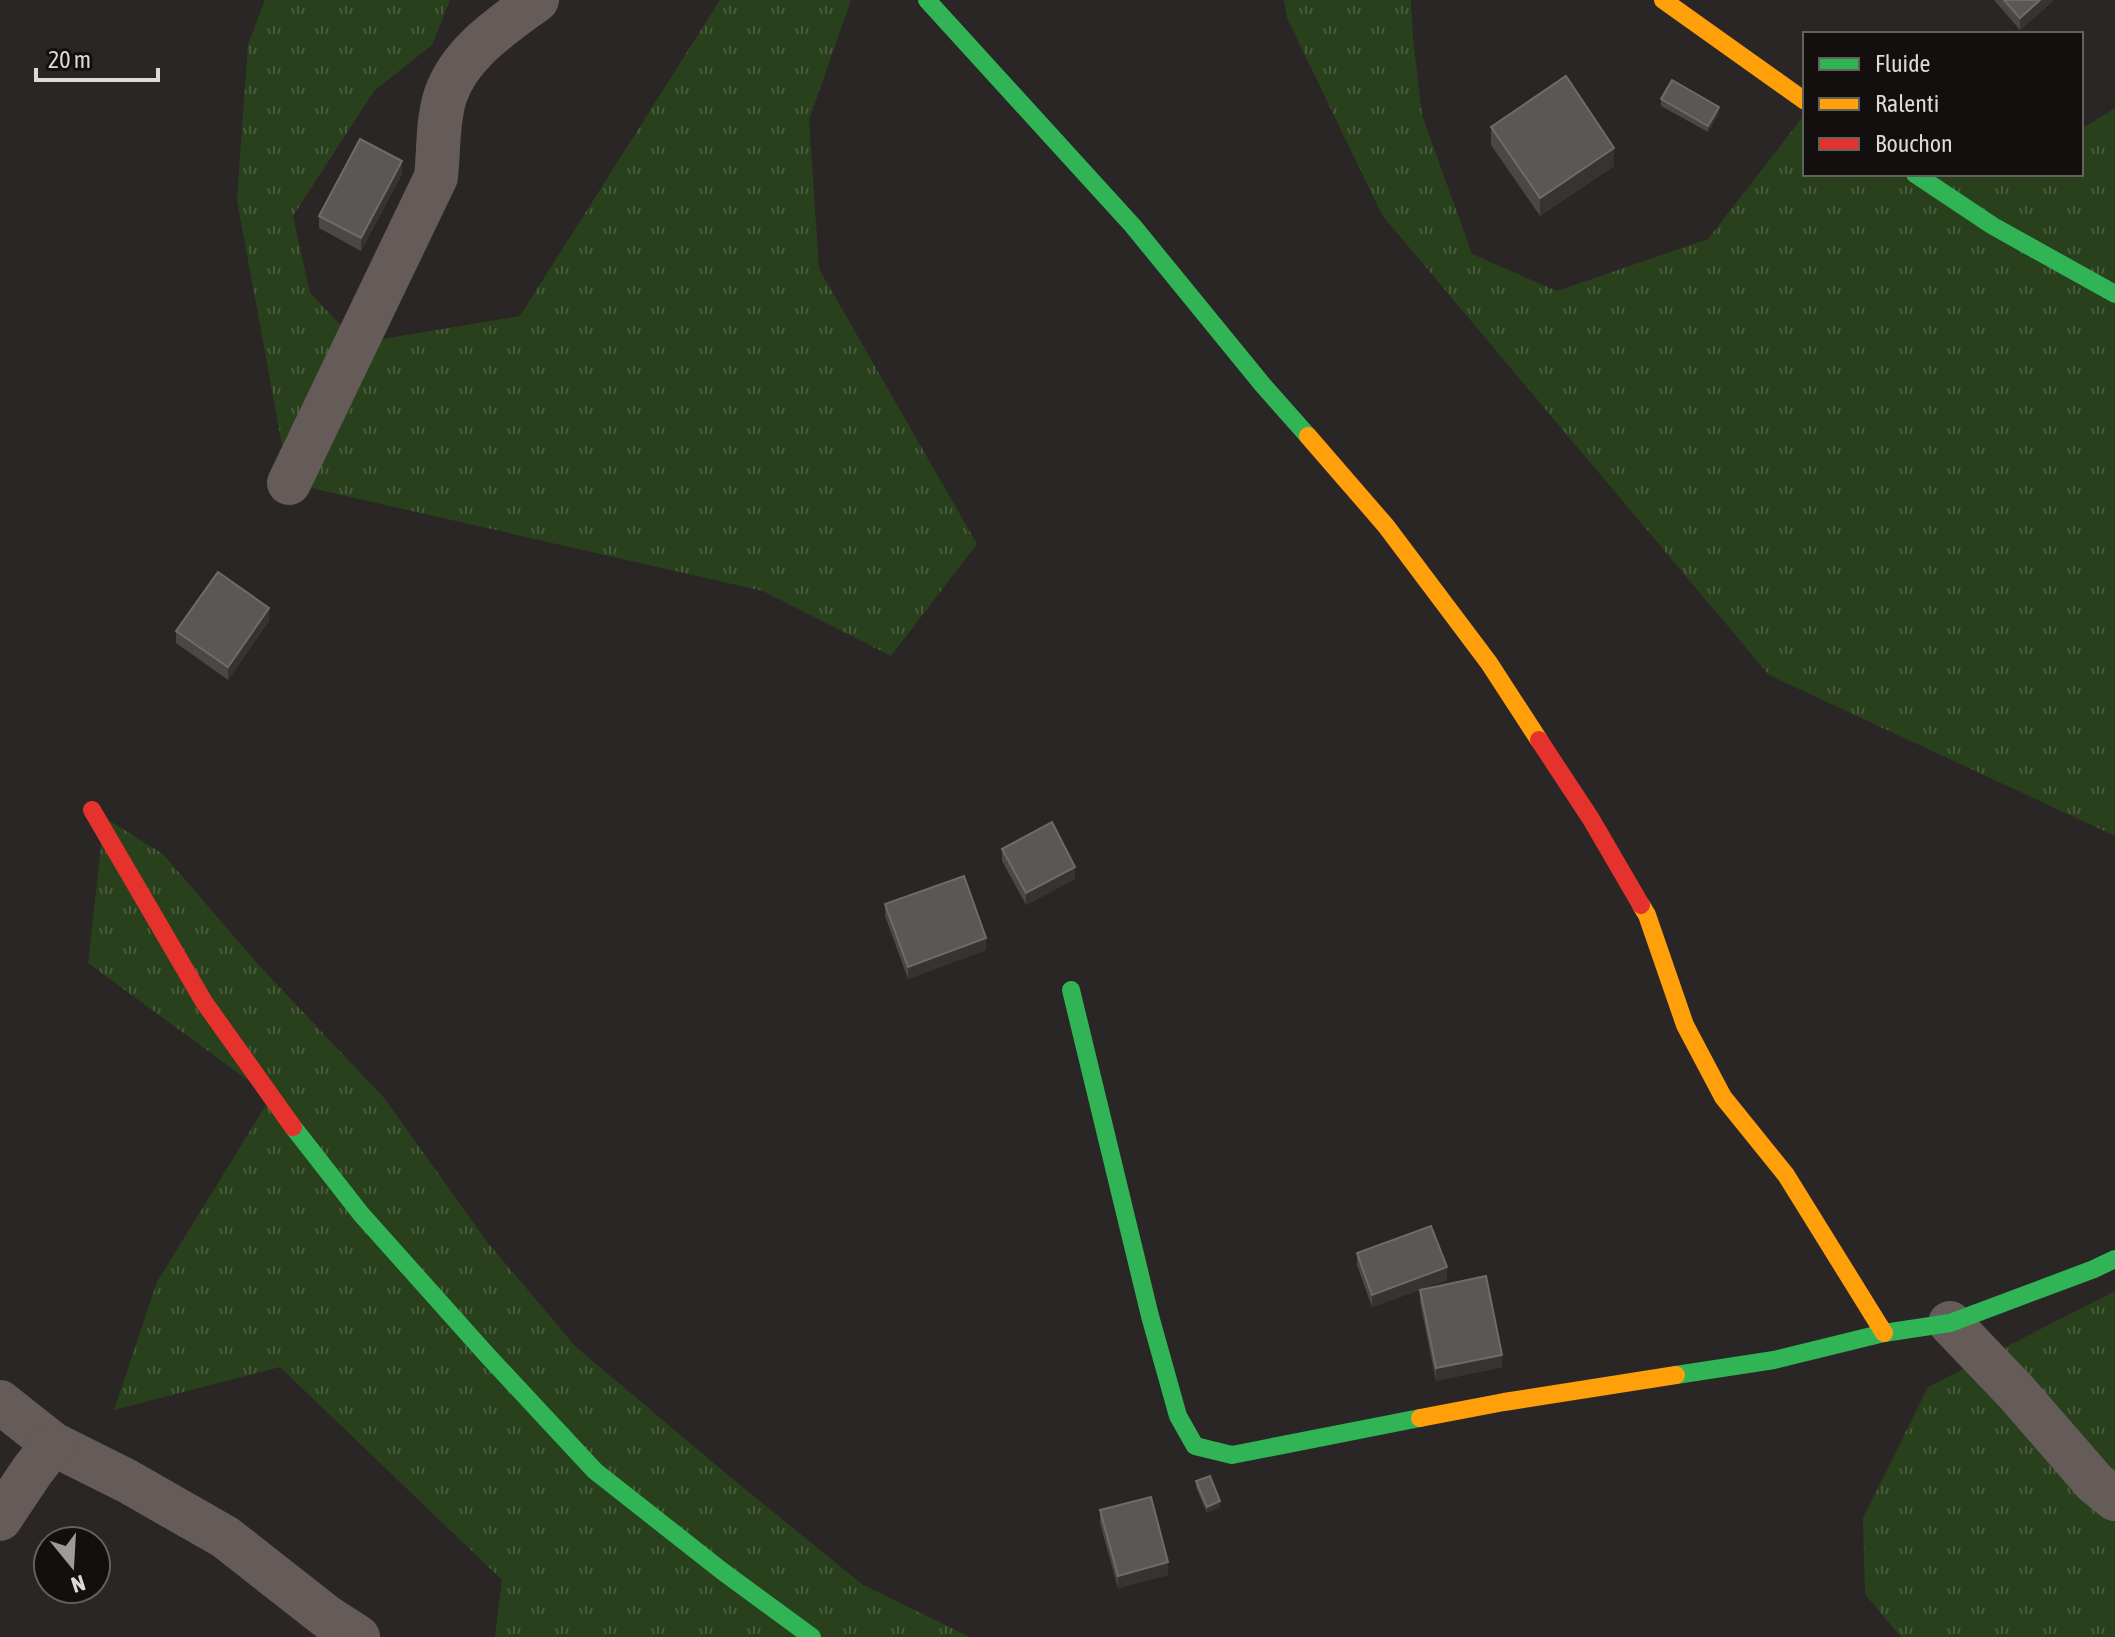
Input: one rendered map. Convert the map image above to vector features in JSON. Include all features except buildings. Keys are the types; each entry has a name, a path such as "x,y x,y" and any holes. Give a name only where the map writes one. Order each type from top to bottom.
{"street":[{"path":"289,483 436,177 439,131 445,98 454,77 471,53 537,0"},
{"path":"927,0 1133,226 1262,384 1386,526 1489,663 1591,819 1647,915 1685,1025 1723,1097 1786,1175 1884,1333"},
{"path":"1663,0 1803,100"},
{"path":"1918,176 1993,226 2115,294"},
{"path":"92,810 204,1002 306,1145 361,1214 595,1471 812,1637"},
{"path":"1071,990 1150,1316 1178,1416 1195,1446 1232,1455 1504,1402 1774,1360 1884,1333 1950,1323 2115,1259"},
{"path":"1950,1323 2016,1392 2095,1483 2115,1499"},
{"path":"0,1402 53,1444 127,1481 225,1537 327,1617 358,1637"},
{"path":"0,1519 53,1444"}],"green space":[{"path":"265,0 450,0 432,45 374,91 293,216 310,293 358,343 520,316 720,0 851,0 809,120 819,269 977,544 891,656 763,591 289,483 237,200 248,44"},
{"path":"1284,0 1411,0 1422,115 1472,254 1557,291 1708,239 1803,117 1803,176 2083,176 2083,126 2115,108 2115,836 1769,675 1382,215 1287,18"},
{"path":"92,810 163,854 255,961 384,1098 488,1243 576,1347 863,1585 970,1637 495,1637 502,1580 280,1367 114,1410 157,1282 271,1097 88,963 103,828"},
{"path":"2115,1291 2115,1637 1901,1637 1865,1594 1863,1518 1928,1387"}],"traffic: fast":[{"path":"927,0 1133,226 1308,436"},
{"path":"1918,176 1993,226 2115,294"},
{"path":"1071,990 1150,1316 1178,1416 1195,1446 1232,1455 1420,1418"},
{"path":"293,1127 361,1214 595,1471 812,1637"},
{"path":"1676,1375 1774,1360 1884,1333 1950,1323 2115,1259"}],"traffic: slow":[{"path":"1663,0 1803,100"},
{"path":"1308,436 1386,526 1489,663 1539,740"},
{"path":"1641,905 1685,1025 1723,1097 1786,1175 1884,1333"},
{"path":"1420,1418 1676,1375"}],"traffic: jam":[{"path":"1539,740 1591,819 1641,905"},
{"path":"92,810 204,1002 293,1127"}]}
